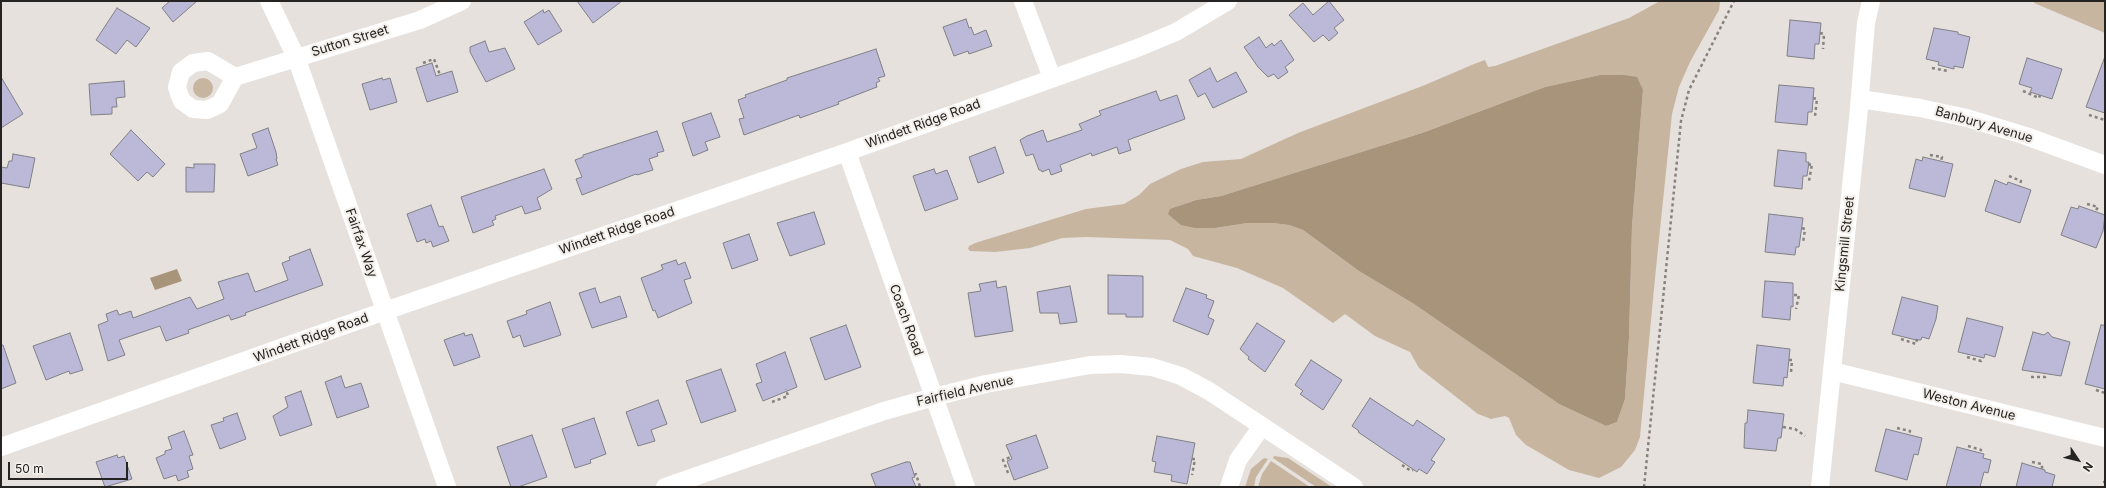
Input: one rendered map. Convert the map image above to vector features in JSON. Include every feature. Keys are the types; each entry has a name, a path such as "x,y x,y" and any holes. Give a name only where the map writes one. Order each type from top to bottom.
{"street":[{"name":"Fairfax Way","path":"269,1 296,58 447,487"},
{"name":"Sutton Street","path":"235,77 420,20 462,1"},
{"path":"1023,1 1052,78"},
{"name":"Windett Ridge Road","path":"1,447 385,311 847,152 1134,49 1176,32 1228,1"},
{"name":"Kingsmill Street","path":"1820,487 1860,99 1866,23 1872,1"},
{"name":"Banbury Avenue","path":"1860,99 1920,108 1967,118 2026,136 2105,166"},
{"name":"Coach Road","path":"847,152 966,487"},
{"name":"Fairfield Avenue","path":"665,487 702,481 884,411 934,397 994,382 1090,365 1121,364 1152,367 1181,376 1209,391 1354,487"},
{"name":"Weston Avenue","path":"1832,371 2105,438"},
{"path":"1229,487 1238,460 1262,426"}],"path":[{"path":"1644,487 1681,121 1689,90 1734,1"},
{"path":"1820,33 1824,34 1823,49"},
{"path":"423,63 434,60 440,75"},
{"path":"1932,68 1948,72 1949,70"},
{"path":"2023,91 2039,98 2040,95"},
{"path":"1813,98 1817,99 1815,116"},
{"path":"2090,115 2105,120"},
{"path":"1930,155 1942,158 1941,161"},
{"path":"1808,165 1812,164 1809,181"},
{"path":"2009,176 2021,180 2019,186"},
{"path":"2087,204 2098,207 2095,212"},
{"path":"1802,228 1805,229 1803,243"},
{"path":"1794,295 1799,295 1796,309"},
{"path":"1901,339 1916,344 1917,339"},
{"path":"1967,357 1981,361 1982,357"},
{"path":"1789,360 1792,360 1791,372"},
{"path":"2031,377 2045,377 2047,375"},
{"path":"772,402 788,396 786,389"},
{"path":"2096,390 2105,393"},
{"path":"1783,427 1795,429 1805,436"},
{"path":"1897,428 1910,431 1909,434"},
{"path":"1968,446 1981,450 1979,453"},
{"path":"1008,474 1003,460 1011,457"},
{"path":"1192,459 1195,460 1192,475"},
{"path":"2032,462 2042,464 2042,469"},
{"path":"1402,465 1411,471 1413,470"},
{"path":"914,475 916,474 920,487"}],"shaded area":[{"path":"1660,1 1719,1 1720,3 1719,10 1690,62 1679,87 1672,114 1640,437 1635,450 1621,467 1599,478 1569,470 1526,445 1516,435 1509,418 1505,416 1491,419 1478,414 1419,368 1410,352 1375,336 1345,314 1333,323 1283,288 1237,268 1193,256 1188,249 1170,240 1086,237 1062,238 1030,248 995,252 970,251 968,249 969,246 975,243 1086,209 1124,204 1139,195 1150,184 1181,169 1203,162 1241,159 1298,133 1425,85 1485,60 1488,67 1495,66 1629,18","holes":["1600,75 1643,90 1632,226 1629,338 1625,399 1617,422 1606,426 1559,404 1414,304 1359,271 1303,230 1289,225 1272,223 1248,223 1215,228 1179,206 1196,200 1221,196 1422,133 1545,87"]},
{"path":"2035,1 2105,1 2105,33 2034,3"},
{"path":"1600,75 1623,75 1637,77 1643,90 1632,226 1629,338 1625,399 1617,422 1606,426 1559,404 1414,304 1359,271 1303,230 1289,225 1272,223 1248,223 1215,228 1195,228 1181,225 1168,214 1170,209 1196,200 1221,196 1422,133 1545,87"},
{"path":"203,78 210,81 213,88 210,95 203,98 196,95 193,88 196,81"},
{"path":"177,269 182,281 155,290 150,278"},
{"path":"1274,456 1288,458 1332,487 1316,487 1273,458"},
{"path":"1264,458 1268,459 1256,477 1254,487 1245,487 1251,469"},
{"path":"1271,461 1310,487 1258,487 1262,474"}],"building":[{"path":"170,1 197,1 173,22 162,8"},
{"path":"577,1 622,1 593,23"},
{"path":"1329,1 1344,20 1334,28 1338,33 1329,41 1323,35 1314,42 1289,15 1303,3 1313,15"},
{"path":"117,8 150,28 136,47 127,40 116,54 96,40"},
{"path":"543,10 544,13 549,10 562,31 538,45 524,22"},
{"path":"966,19 969,28 971,27 974,35 986,30 992,46 969,54 968,51 954,56 943,27"},
{"path":"1790,20 1821,23 1819,44 1815,44 1814,59 1787,56"},
{"path":"1934,28 1958,32 1958,34 1970,37 1963,68 1954,66 1954,69 1938,65 1939,62 1926,59"},
{"path":"1259,37 1266,48 1272,43 1274,46 1281,40 1294,60 1285,67 1288,72 1278,79 1274,74 1268,77 1258,67 1244,47"},
{"path":"485,41 489,52 505,48 515,69 486,82 470,52 470,47"},
{"path":"876,49 885,76 878,78 880,81 876,83 877,87 838,102 839,104 800,118 799,115 744,135 739,119 744,118 738,100 746,97 745,95 787,80 787,78"},
{"path":"2027,58 2062,69 2052,99 2030,92 2032,88 2019,84"},
{"path":"2105,59 2105,113 2086,107"},
{"path":"432,63 436,76 452,71 458,92 427,102 416,68"},
{"path":"1210,68 1217,82 1236,72 1247,92 1213,108 1205,93 1198,97 1189,80"},
{"path":"1,77 23,114 1,128"},
{"path":"382,78 383,80 390,78 397,102 370,110 362,84"},
{"path":"124,81 125,97 116,98 117,107 112,107 112,114 91,115 89,84"},
{"path":"1779,85 1814,88 1812,112 1808,112 1807,125 1775,122"},
{"path":"1156,91 1160,101 1177,95 1185,119 1128,140 1131,150 1119,154 1117,147 1092,156 1091,153 1060,165 1062,171 1051,175 1049,169 1042,172 1039,170 1033,154 1026,156 1020,140 1027,136 1043,130 1047,142 1082,130 1079,124 1101,115 1099,111"},
{"path":"711,113 720,137 705,142 708,150 693,156 682,123"},
{"path":"268,128 276,152 278,165 248,176 240,154 257,148 252,134"},
{"path":"131,130 165,164 153,177 147,172 138,181 110,154"},
{"path":"657,131 664,151 657,153 658,156 649,159 653,170 637,175 636,174 582,195 576,179 582,177 575,160 583,157 583,155"},
{"path":"995,147 1004,173 978,183 969,157"},
{"path":"1778,150 1806,153 1806,162 1809,162 1807,176 1803,176 1802,189 1774,186"},
{"path":"13,154 35,158 29,188 1,183 1,167 7,168 9,161 12,161"},
{"path":"1923,157 1953,164 1945,197 1909,188 1916,159 1922,161"},
{"path":"194,164 215,164 214,192 186,192 186,167 194,168"},
{"path":"544,169 552,189 537,198 541,209 525,214 522,206 495,216 496,219 492,221 494,225 473,233 461,197"},
{"path":"934,169 936,174 947,170 958,199 925,211 913,176"},
{"path":"1995,180 2007,185 2008,182 2031,190 2020,223 1985,211"},
{"path":"431,205 439,227 443,226 449,241 433,247 431,241 426,243 425,239 417,242 407,214"},
{"path":"2079,206 2105,215 2103,231 2096,248 2061,235 2071,207 2078,209"},
{"path":"814,212 825,244 790,256 777,223"},
{"path":"1769,214 1803,218 1799,247 1796,247 1795,255 1765,252"},
{"path":"749,234 758,260 732,269 723,243"},
{"path":"310,249 323,285 245,313 246,315 231,320 229,315 188,330 189,333 166,341 160,326 119,340 125,355 108,361 98,325 108,321 106,314 117,310 119,315 131,311 133,318 190,297 197,309 224,299 218,282 248,273 255,292 288,280 282,263 290,260 289,257"},
{"path":"676,260 678,265 685,262 691,278 684,280 692,303 658,318 655,310 653,311 641,278 663,269 661,265"},
{"path":"1108,275 1143,276 1143,317 1126,317 1126,314 1108,314"},
{"path":"996,281 997,288 1006,286 1013,331 975,337 968,293 981,291 979,284"},
{"path":"1765,281 1793,283 1793,307 1791,306 1790,320 1762,317"},
{"path":"1070,286 1077,322 1060,324 1058,313 1040,313 1037,292"},
{"path":"595,288 600,303 620,296 627,317 592,328 579,293"},
{"path":"1186,288 1207,295 1206,298 1214,301 1208,317 1214,320 1208,335 1173,321"},
{"path":"1902,297 1938,306 1936,319 1929,339 1922,337 1921,340 1916,340 1892,334"},
{"path":"550,302 561,335 524,347 520,335 513,338 507,321 527,314 526,311"},
{"path":"1967,318 2003,327 1995,357 1985,354 1984,358 1958,352"},
{"path":"1257,323 1285,341 1265,372 1248,359 1249,357 1240,349"},
{"path":"846,325 861,367 825,380 810,338"},
{"path":"2101,325 2105,325 2105,389 2085,384"},
{"path":"2033,332 2044,335 2048,332 2052,337 2070,342 2061,376 2022,370"},
{"path":"70,333 83,370 70,374 69,371 46,380 33,346"},
{"path":"464,333 465,336 472,334 480,357 454,366 444,340"},
{"path":"1,345 3,345 16,383 1,389"},
{"path":"1757,345 1790,349 1787,378 1784,377 1783,386 1753,383"},
{"path":"785,352 797,387 763,401 756,384 762,382 756,364"},
{"path":"1311,360 1342,380 1323,410 1300,394 1303,391 1295,385"},
{"path":"721,369 736,411 701,423 686,381"},
{"path":"341,376 345,388 361,383 369,407 337,418 325,382"},
{"path":"301,391 312,425 280,436 273,416 288,407 285,397"},
{"path":"1370,398 1413,426 1417,420 1445,439 1431,460 1435,462 1427,474 1419,469 1417,472 1358,432 1359,431 1352,426"},
{"path":"658,400 667,424 651,430 655,441 638,446 626,412"},
{"path":"1748,410 1784,414 1781,438 1778,438 1776,451 1744,448 1745,423 1747,423"},
{"path":"237,413 246,439 220,449 211,425 224,421 223,418"},
{"path":"594,418 606,454 590,460 591,463 575,468 562,429"},
{"path":"1886,429 1922,438 1918,455 1914,454 1907,480 1875,471"},
{"path":"184,431 193,455 189,456 193,469 187,471 189,477 178,481 176,475 164,479 156,458 165,454 165,451 172,449 168,437"},
{"path":"532,435 547,477 518,487 511,487 497,447"},
{"path":"1036,435 1048,468 1014,480 1007,461 1012,459 1006,445"},
{"path":"1157,436 1195,443 1187,484 1171,481 1172,475 1154,472 1156,462 1152,461"},
{"path":"1957,447 1984,454 1983,458 1991,460 1988,473 1984,472 1980,487 1946,487"},
{"path":"117,455 118,458 124,456 132,479 105,487 96,462"},
{"path":"910,462 915,477 912,478 916,487 876,487 871,474"},
{"path":"2022,463 2045,470 2045,472 2055,475 2052,487 2016,487"}]}
